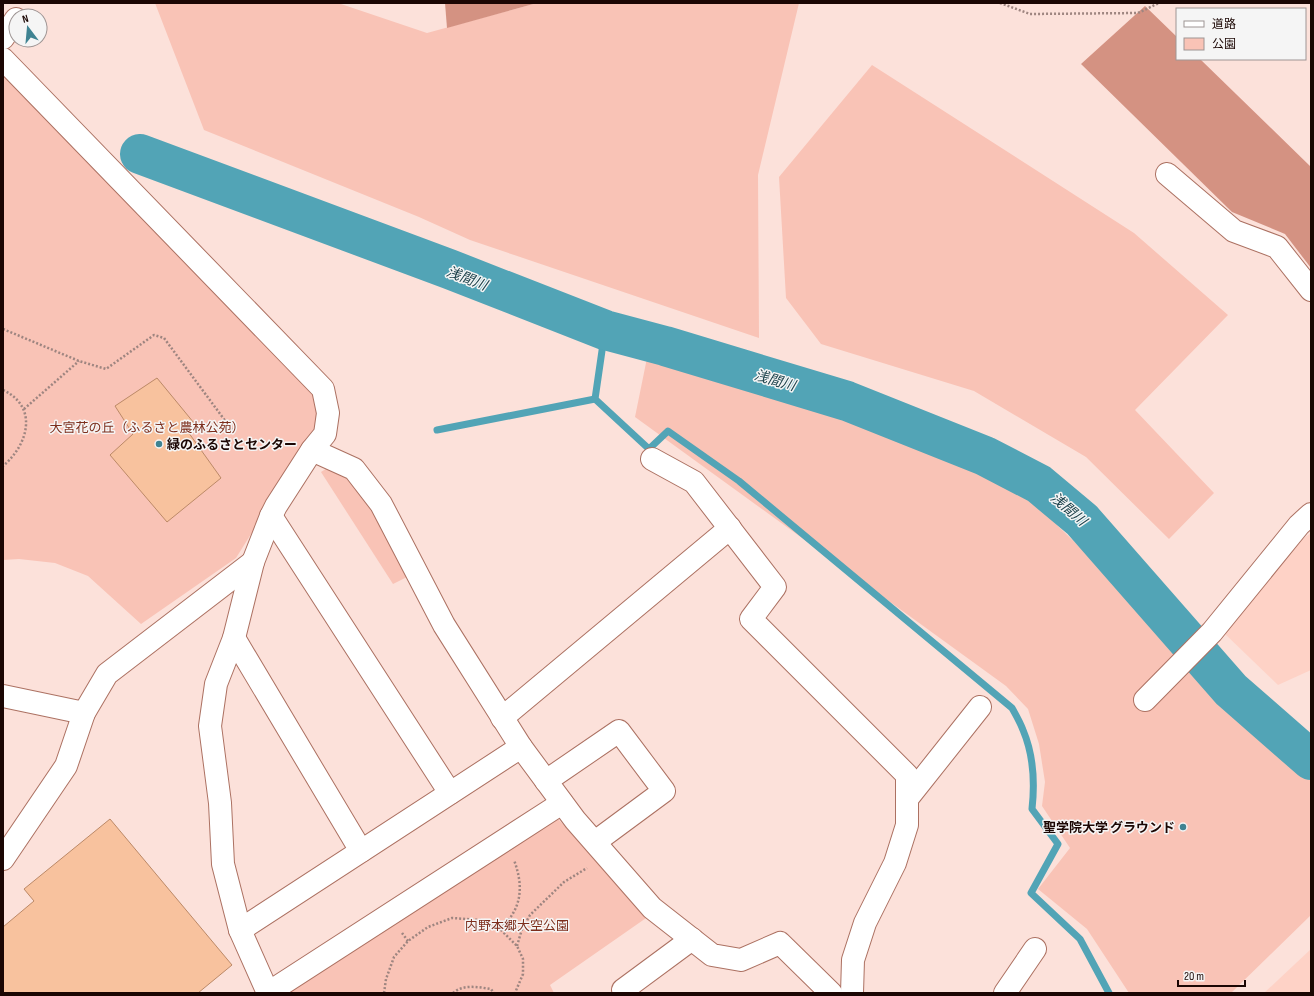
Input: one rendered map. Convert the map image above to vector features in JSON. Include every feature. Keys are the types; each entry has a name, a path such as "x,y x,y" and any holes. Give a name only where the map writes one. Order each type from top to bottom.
{"street":[{"path":"3,59 323,389 328,413 325,434 312,450 280,498 271,516 253,562 234,638 216,684 210,726 220,803 223,864 240,930 268,993 562,803"},
{"path":"1167,174 1234,231 1277,247 1311,290"},
{"path":"312,450 354,469 381,504 444,625 521,747 575,820 652,908 712,955 741,960 780,943 831,993"},
{"path":"652,459 694,482 775,587 752,619 907,776 907,825 895,863 865,923 853,960 852,993"},
{"path":"271,516 450,793"},
{"path":"1145,700 1212,632 1305,520"},
{"path":"502,718 730,528"},
{"path":"3,859 66,766 84,713 107,674 253,562"},
{"path":"234,638 361,851"},
{"path":"3,696 84,713"},
{"path":"907,799 980,707"},
{"path":"546,781 619,731 664,791 595,842"},
{"path":"240,930 521,747"},
{"path":"625,993 624,990 692,939"},
{"path":"1005,993 1035,949"}],"path":[{"path":"1000,3 1030,14 1138,13 1159,3"},
{"path":"3,329 79,361 106,369 154,335 164,338 232,430"},
{"path":"24,409 79,361"},
{"path":"3,390 17,399 24,409 26,422 19,448 11,459 3,466"},
{"path":"500,929 507,923 516,908 520,890 519,874 513,857 504,840"},
{"path":"518,946 522,930 530,915 553,892 564,882 588,867 610,859"},
{"path":"384,993 386,979 394,957 408,941 428,926 452,918 480,920 500,929 518,946 523,959 522,974 514,993"},
{"path":"453,993 458,989 474,986 491,989 494,993"}],"shaded area":[{"path":"445,3 537,3 447,28"},
{"path":"1145,6 1176,36 1176,60 1201,60 1311,167 1311,268 1285,234 1232,212 1081,64"},
{"path":"1311,533 1311,670 1278,685 1224,633 1304,538"},
{"path":"1311,949 1311,993 1264,993"}],"green space":[{"path":"155,3 338,3 427,33 537,3 799,3 758,175 759,338 470,240 419,217 204,130"},
{"path":"872,65 1134,233 1228,315 1135,410 1214,493 1169,539 1086,457 974,391 821,344 786,298 779,177"},
{"name":"大宮花の丘（ふるさと農林公苑）","path":"3,73 315,391 320,424 236,558 141,624 88,576 55,563 19,559 3,560"},
{"path":"647,358 898,431 1031,500 1118,584 1180,652 1237,720 1311,775 1311,915 1231,993 1129,993 1087,929 1038,889 1070,848 1042,806 1045,782 1039,744 1028,709 1006,686 635,417"},
{"path":"332,465 361,486 409,576 393,584 321,472"},
{"name":"内野本郷大空公園","path":"558,819 649,916 550,985 554,993 279,993"}],"building":[{"name":"緑のふるさとセンター","path":"157,378 194,423 186,429 221,478 167,522 110,455 133,434 115,406"},
{"path":"110,819 232,965 198,993 3,993 3,927 34,901 24,889"}],"waterway":[{"name":"浅間川","path":"140,154 449,269 605,330 665,346 847,401 985,456 1039,484 1082,520 1231,690 1311,760"},
{"path":"605,330 595,399 649,449 668,431 739,481 1012,708 1027,740 1033,769 1032,809 1058,844 1031,893 1080,939 1109,993"},
{"path":"437,430 595,399"}],"place":[{"name":"緑のふるさとセンター","path":"159,444"},
{"name":"聖学院大学 グラウンド","path":"1183,827"}]}
